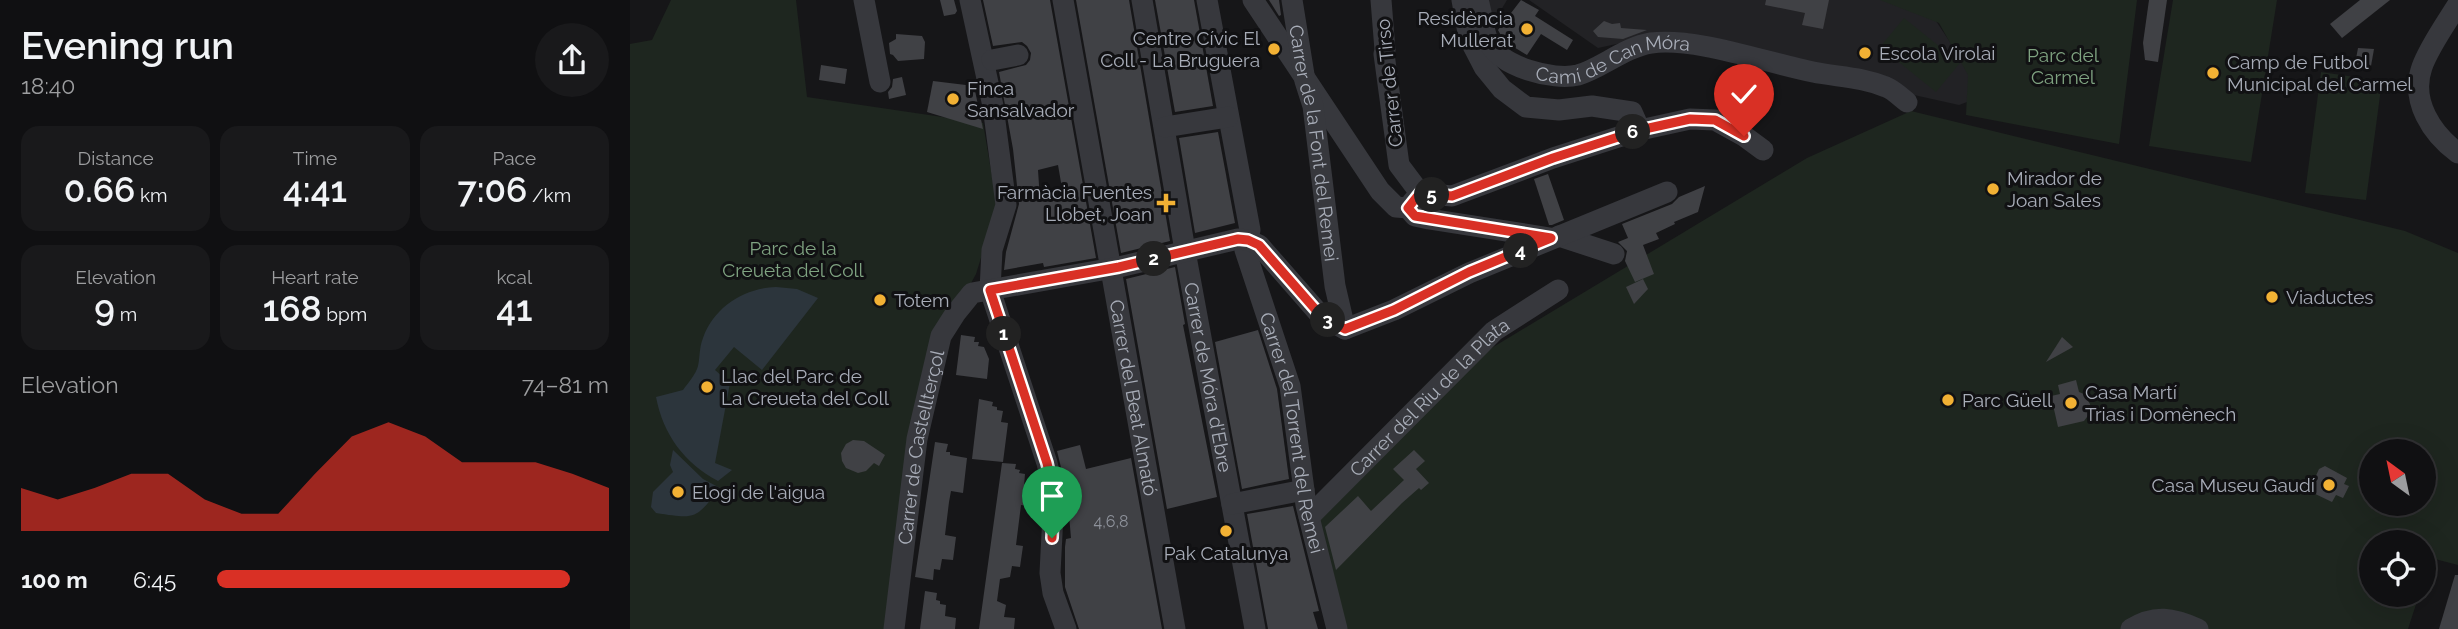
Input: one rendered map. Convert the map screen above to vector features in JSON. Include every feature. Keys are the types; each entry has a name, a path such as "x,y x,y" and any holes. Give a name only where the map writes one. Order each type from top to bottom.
{"street":[{"path":"864,0 880,82"},
{"path":"970,0 993,106 1006,205 992,250 990,290 1047,463 1054,495 1050,573 1053,593 1066,629"},
{"name":"Carrer del Beat Almató","path":"1063,0 1175,629"},
{"name":"Carrer de Móra d'Ebre","path":"1143,0 1255,629"},
{"name":"Carrer del Torrent del Remei","path":"1207,0 1250,230 1245,250 1290,386 1309,517 1337,629"},
{"path":"1253,0 1380,191 1396,207 1414,200 1452,196 1553,158 1640,130 1690,119 1715,120 1763,150"},
{"name":"Carrer de la Font del Remei","path":"1292,0 1305,81 1313,106 1335,286 1345,329"},
{"name":"Carrer de Tirso","path":"1381,0 1384,54 1399,165 1414,200"},
{"path":"2458,4 2422,66 2419,82 2425,115 2430,126 2444,143 2458,153"},
{"path":"1466,7 1469,38 1484,67 1502,89 1526,107 1559,110 1592,106 1632,112 1640,130"},
{"name":"Camí de Can Móra","path":"1466,7 1500,55 1519,67 1546,76 1578,75 1613,57 1650,43 1686,43 1815,72 1857,78 1889,88 1907,102"},
{"path":"992,60 1018,55"},
{"path":"1165,127 1228,117"},
{"path":"1248,240 1259,245 1322,317 1345,329 1394,310 1469,272 1667,192"},
{"path":"1414,200 1415,216 1555,237 1614,254"},
{"name":"Carrer de Castellterçol","path":"894,629 917,439 941,337 972,293 1111,268 1238,239 1248,240"},
{"name":"Carrer del Riu de la Plata","path":"1309,517 1491,324 1558,290"},
{"path":"1232,504 1304,490"},
{"path":"2132,629 2144,621 2157,618 2198,629"}],"shaded area":[{"path":"1487,0 1507,0 1492,25"},
{"name":"Escola Virolai","path":"1529,0 1922,0 1970,72 1967,102 1959,105 1914,95 1796,59 1686,33 1653,36 1598,48"},
{"name":"Llac del Parc de La Creueta del Coll","path":"776,287 797,289 818,298 762,370 734,347 715,370 730,383 715,463 732,470 718,481 695,465 677,446 664,423 656,397 683,390 692,378 708,327 722,309 742,295"},
{"path":"673,450 703,479 720,488 694,515 656,513 651,507 653,492 673,472 670,465"}],"green space":[{"name":"Parc de la Creueta del Coll","path":"671,0 796,0 807,97 983,123 997,206 976,274 965,294 940,325 889,629 630,629 630,44 652,40"},
{"name":"Parc del Carmel","path":"1880,0 2137,0 2119,144 1966,115 1968,75 1939,23"},
{"name":"Camp de Futbol Municipal del Carmel","path":"2173,0 2277,0 2251,162 2149,146"},
{"path":"1904,18 1960,63 1936,92 1880,47"},
{"path":"2321,72 2382,81 2366,200 2305,193"},
{"name":"Parc Güell","path":"1911,111 2405,231 2458,253 2458,565 2436,559 2436,530 2359,530 2359,607 2415,607 2408,629 1343,629 1316,521 1490,349 1807,158"}],"building":[{"path":"940,0 954,0 957,11 955,14 944,16"},
{"path":"983,0 1050,0 1096,258 1044,267 1043,263 1004,270 1019,204 1013,149 999,72 1026,65 1031,53 1022,42 993,46","holes":["1058,165 1063,194 1040,200 1038,170"]},
{"path":"1076,0 1129,0 1170,241 1121,253"},
{"path":"1155,0 1194,0 1213,106 1175,112"},
{"path":"1269,0 1279,0 1281,15 1279,16"},
{"name":"Residència Mullerat","path":"1521,0 1539,10 1535,16 1573,40 1567,50 1541,34 1527,55 1504,41 1498,30"},
{"path":"1766,0 1829,0 1823,29 1802,25 1805,13 1765,5"},
{"path":"2149,0 2167,0 2158,62 2145,60 2143,43"},
{"path":"2360,0 2390,0 2342,38 2330,24"},
{"path":"1604,21 1620,23 1621,28 1647,30 1623,39 1598,37 1593,31"},
{"path":"896,34 922,36 925,42 924,59 898,61 890,54 889,43 896,39"},
{"path":"2358,48 2374,49 2371,66 2355,64"},
{"path":"821,65 847,69 845,84 819,80"},
{"path":"902,77 906,95 889,99 888,92 893,79"},
{"name":"Finca Sansalvador","path":"933,81 974,86 983,129 927,112"},
{"path":"1218,132 1235,223 1195,233 1179,138"},
{"path":"1548,174 1564,220 1552,225 1549,225 1534,179"},
{"path":"1705,186 1698,212 1674,222 1675,224 1656,233 1659,239 1643,245 1654,274 1635,282 1625,261 1627,251 1618,242 1628,238 1622,224 1672,204 1679,197"},
{"path":"1175,267 1185,324 1183,325 1217,497 1167,509 1126,279"},
{"path":"1643,279 1648,289 1634,304 1626,287"},
{"path":"1258,330 1277,389 1289,479 1242,489 1215,342"},
{"path":"961,335 975,337 974,342 979,342 978,346 984,347 989,359 987,379 956,375"},
{"path":"2062,337 2073,347 2046,362"},
{"name":"Casa Martí Trias i Domènech","path":"2076,380 2079,392 2084,394 2090,404 2090,413 2084,421 2058,427 2051,396 2060,394 2058,385"},
{"path":"979,399 993,402 992,406 1003,411 1001,422 1008,423 1003,462 972,459"},
{"path":"853,440 864,441 885,455 879,466 874,463 866,471 858,473 846,468 841,453 846,444"},
{"path":"935,442 948,444 946,452 950,452 950,455 967,458 963,493 951,491 949,502 945,535 956,537 953,560 942,559 940,570 934,569 933,580 915,577"},
{"path":"1080,445 1086,469 1131,458 1162,629 1079,629 1065,587 1065,547 1066,539 1071,538 1067,492 1057,451"},
{"path":"1414,450 1425,461 1416,469 1429,483 1402,503 1336,570 1325,527 1358,496 1371,511 1404,480 1393,469"},
{"path":"1002,463 1016,464 1015,469 1025,474 1024,486 1031,486 1029,506 1021,505 1016,545 1023,546 1020,567 1012,566 1010,577 1000,579 997,601 1006,605 1004,617 1015,618 1014,629 979,629"},
{"name":"Casa Museu Gaudí","path":"2325,466 2347,478 2344,484 2349,486 2343,498 2336,495 2332,502 2309,491 2319,469"},
{"path":"1293,506 1319,611 1313,612 1318,629 1268,629 1247,514"},
{"path":"2455,575 2458,575 2458,629 2439,629"},
{"path":"925,591 937,593 936,600 946,605 945,616 956,618 955,629 920,629"}],"place":[{"name":"Residència Mullerat","path":"1527,29"},
{"name":"Centre Cívic El Coll - La Bruguera","path":"1274,49"},
{"name":"Escola Virolai","path":"1865,53"},
{"name":"Camp de Futbol Municipal del Carmel","path":"2213,73"},
{"name":"Finca Sansalvador","path":"953,99"},
{"name":"Mirador de Joan Sales","path":"1993,189"},
{"name":"Farmàcia Fuentes Llobet, Joan","path":"1166,203"},
{"name":"Viaductes","path":"2272,297"},
{"name":"Totem","path":"880,300"},
{"name":"Llac del Parc de La Creueta del Coll","path":"707,387"},
{"name":"Parc Güell","path":"1948,400"},
{"name":"Casa Martí Trias i Domènech","path":"2071,403"},
{"name":"Casa Museu Gaudí","path":"2329,485"},
{"name":"Elogi de l'aigua","path":"678,492"},
{"name":"Pak Catalunya","path":"1226,531"}],"route":[{"path":"1052,538 1054,495 1047,463 990,290 1119,267 1203,246 1244,239 1259,245 1322,317 1345,329 1394,310 1469,272 1551,238 1415,216 1408,208 1420,193 1452,196 1553,158 1640,130 1690,119 1715,120 1744,136"}]}
